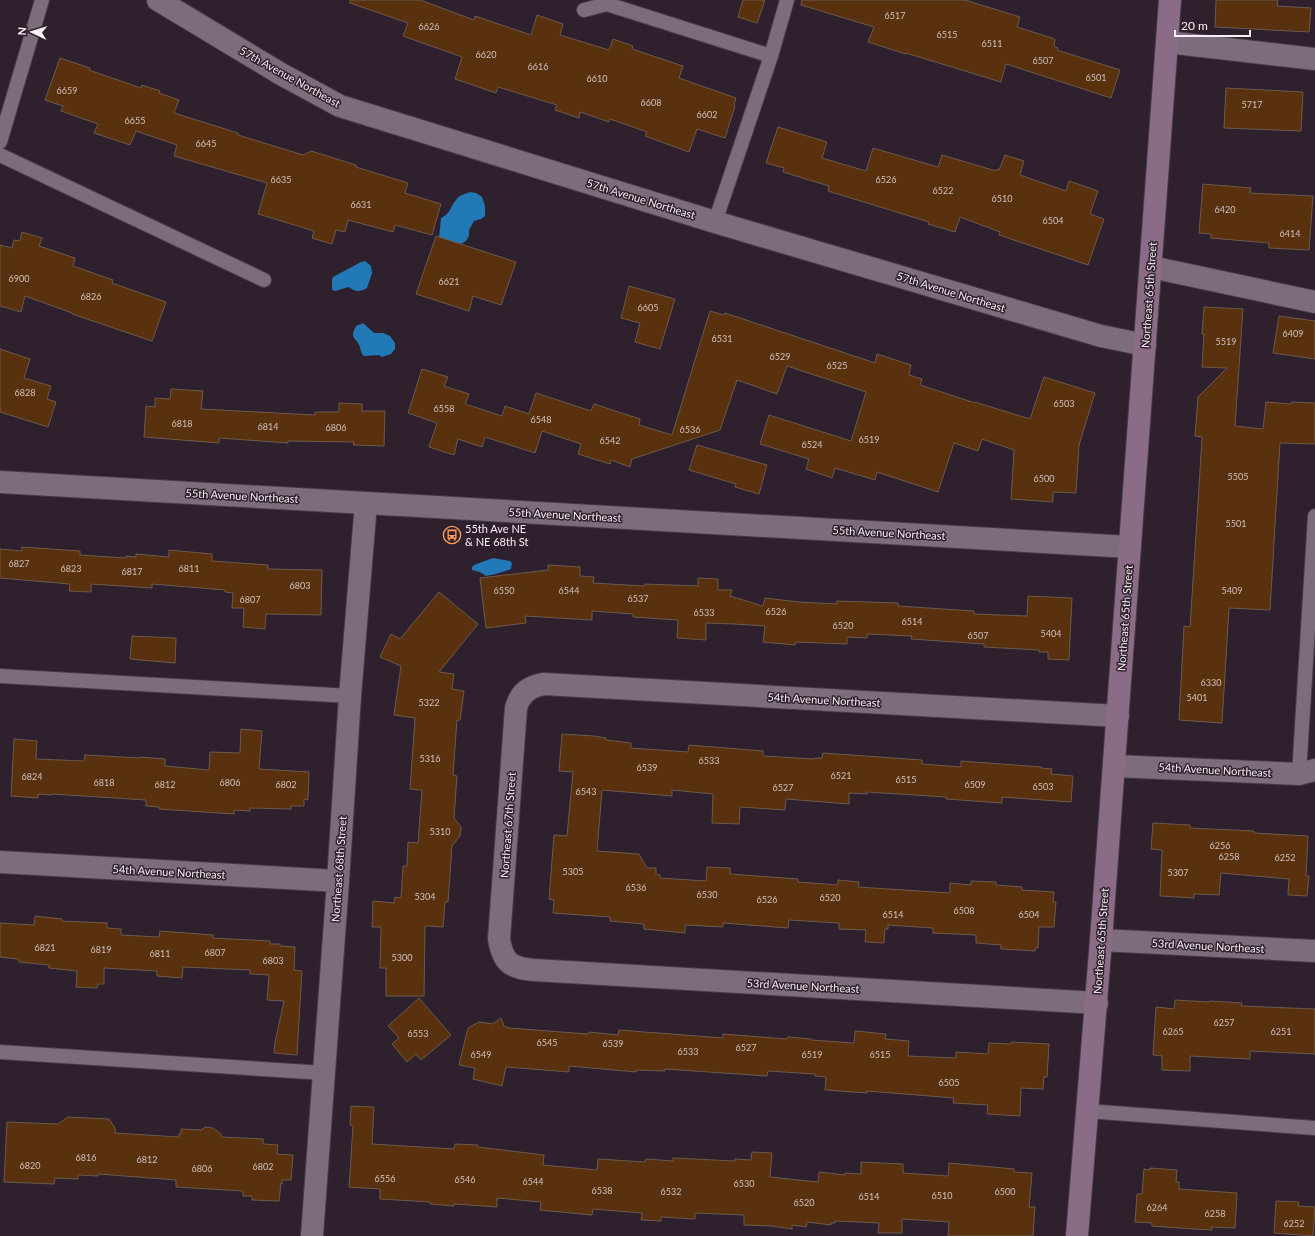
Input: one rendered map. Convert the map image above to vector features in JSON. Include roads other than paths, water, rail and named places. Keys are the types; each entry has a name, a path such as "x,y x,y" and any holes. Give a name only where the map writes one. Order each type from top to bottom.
{"main road":[{"name":"Northeast 65th Street","path":"1077,1236 1097,1003 1170,0"}],"street":[{"name":"57th Avenue Northeast","path":"158,0 281,74 340,106 715,222 1101,336 1145,345"},
{"path":"1167,42 1315,59"},
{"path":"1151,267 1315,302"},
{"name":"55th Avenue Northeast","path":"0,482 1130,547"},
{"name":"Northeast 68th Street","path":"312,1236 350,696 366,503"},
{"name":"54th Avenue Northeast","path":"531,687 544,684 1118,716"},
{"name":"Northeast 67th Street","path":"511,964 506,960 501,951 499,939 500,924 516,708 521,696 531,687"},
{"name":"54th Avenue Northeast","path":"1114,766 1307,772"},
{"name":"54th Avenue Northeast","path":"0,862 338,881"},
{"name":"53rd Avenue Northeast","path":"1101,940 1315,951"},
{"name":"53rd Avenue Northeast","path":"511,964 521,968 534,970 1097,1003"}],"lane":[{"path":"0,142 42,0"},
{"path":"715,222 771,56 787,0"},
{"path":"584,10 607,4 771,56"},
{"path":"0,155 264,280"},
{"path":"1307,772 1315,516"},
{"path":"0,676 350,696"},
{"path":"0,1052 324,1073"},
{"path":"1087,1111 1315,1128"}],"water":[{"path":"470,192 476,193 482,197 485,206 485,216 474,221 469,230 469,236 466,241 459,245 439,238 441,218 448,212 459,197"},
{"path":"365,261 371,266 372,273 367,288 360,291 355,291 349,287 335,291 332,290 333,277"},
{"path":"363,323 374,333 383,333 390,336 395,343 395,349 391,354 382,357 379,355 363,355 353,334 356,326"},
{"path":"493,558 510,561 512,563 511,569 486,576 480,572 472,570 474,565"}],"place":[{"name":"55th Ave NE & NE 68th St","path":"452,535"}]}
